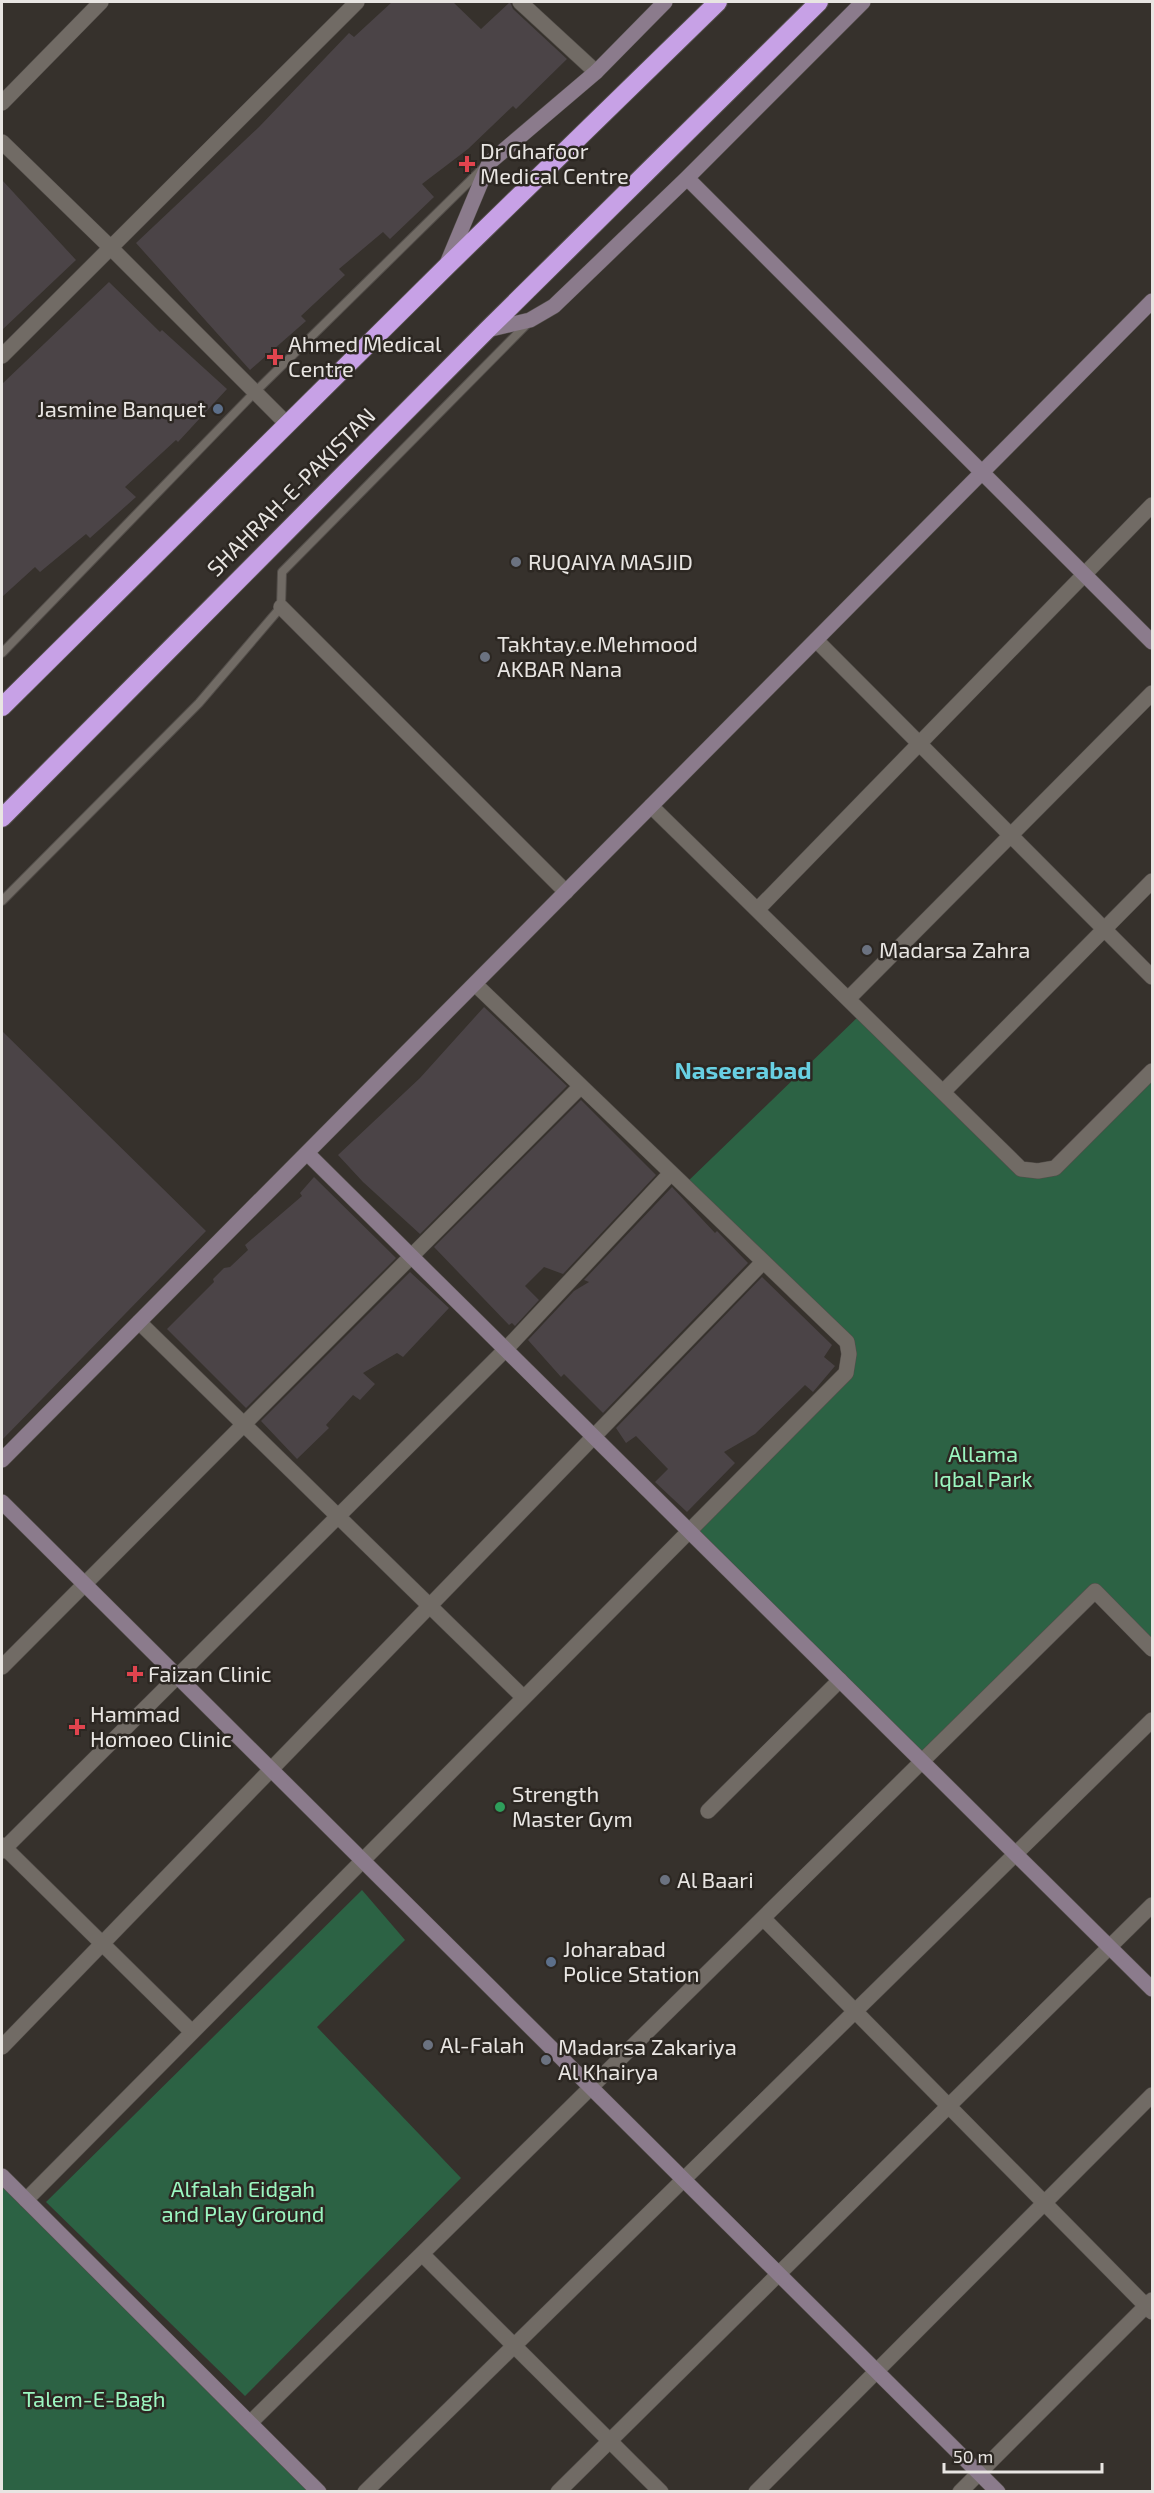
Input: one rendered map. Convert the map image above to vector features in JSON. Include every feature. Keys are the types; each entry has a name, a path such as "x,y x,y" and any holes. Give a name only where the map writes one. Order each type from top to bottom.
{"highway":[{"path":"2,707 445,268 718,2"},
{"name":"SHAHRAH-E-PAKISTAN","path":"2,818 487,330 819,2"}],"street":[{"path":"2,103 101,2"},
{"path":"2,356 357,2"},
{"path":"520,2 596,72"},
{"path":"445,268 489,163 596,72 665,2"},
{"path":"487,330 530,320 554,306 687,178 863,2"},
{"path":"2,142 287,424"},
{"path":"687,178 1152,642"},
{"path":"2,1460 1151,305"},
{"path":"757,910 1152,505"},
{"path":"281,607 566,892"},
{"path":"816,640 1152,977"},
{"path":"848,999 1152,693"},
{"path":"651,806 1021,1169 1038,1171 1055,1168 1152,1071"},
{"path":"943,1092 1152,881"},
{"path":"26,2200 688,1529 846,1373 849,1354 847,1342 475,984"},
{"path":"2,1667 581,1086"},
{"path":"307,1153 1152,1989"},
{"path":"192,2032 2,1848 506,1349 671,1173"},
{"path":"2,2047 763,1262"},
{"path":"139,1322 523,1696"},
{"path":"2,1502 998,2492"},
{"path":"250,2423 1095,1591 1152,1648"},
{"path":"708,1811 840,1680"},
{"path":"365,2492 1152,1720"},
{"path":"558,2492 1152,1905"},
{"path":"763,1918 1150,2306 960,2492"},
{"path":"756,2492 1152,2095"},
{"path":"2,2176 319,2492"},
{"path":"422,2254 661,2492"}],"lane":[{"path":"2,653 254,393 489,163"},
{"path":"2,902 199,703 281,607 282,572 530,320"}],"green space":[{"name":"Allama Iqbal Park","path":"862,1013 1022,1169 1055,1168 1152,1071 1152,1649 1095,1591 922,1761 688,1529 846,1373 849,1354 684,1185"},
{"name":"Alfalah Eidgah and Play Ground","path":"362,1890 405,1940 317,2027 461,2178 245,2396 46,2202"},
{"name":"Talem-E-Bagh","path":"2,2176 319,2491 2,2491"}],"building":[{"path":"392,2 453,2 481,29 510,2 513,9 567,59 516,109 513,106 468,149 422,184 434,197 390,239 383,232 339,269 345,275 301,316 306,321 250,370 136,243 259,127 349,33 354,37"},
{"path":"2,180 76,260 2,330"},
{"path":"109,282 160,332 162,330 227,389 178,442 176,440 125,487 136,497 90,538 86,534 40,572 35,567 2,597 2,384"},
{"path":"484,1007 567,1086 420,1234 363,1182 338,1155 420,1078"},
{"path":"2,1031 206,1231 2,1440"},
{"path":"581,1100 656,1175 563,1274 544,1267 525,1286 539,1300 515,1326 512,1323 509,1325 434,1247"},
{"path":"314,1177 396,1258 246,1408 167,1329 214,1282 213,1279 224,1268 230,1267 248,1250 245,1245 302,1196 300,1193"},
{"path":"672,1187 715,1233 717,1231 748,1263 603,1413 564,1374 561,1377 528,1340 574,1291 589,1282 584,1280"},
{"path":"410,1272 449,1308 403,1357 397,1353 363,1373 375,1384 360,1400 353,1395 326,1425 329,1428 297,1459 261,1421"},
{"path":"762,1277 832,1345 824,1357 835,1366 813,1392 805,1385 755,1434 724,1452 735,1463 687,1512 655,1482 668,1469 636,1436 626,1443 616,1428"}],"place":[{"name":"Dr Ghafoor Medical Centre","path":"467,164"},
{"name":"Ahmed Medical Centre","path":"275,357"},
{"name":"Jasmine Banquet","path":"218,409"},
{"name":"RUQAIYA MASJID","path":"516,562"},
{"name":"Takhtay.e.Mehmood AKBAR Nana","path":"485,657"},
{"name":"Madarsa Zahra","path":"867,950"},
{"name":"Faizan Clinic","path":"135,1674"},
{"name":"Hammad Homoeo Clinic","path":"77,1727"},
{"name":"Strength Master Gym","path":"500,1807"},
{"name":"Al Baari","path":"665,1880"},
{"name":"Joharabad Police Station","path":"551,1962"},
{"name":"Al-Falah","path":"428,2045"},
{"name":"Madarsa Zakariya Al Khairya","path":"546,2060"}],"district":[{"name":"Naseerabad","path":"743,1071"}]}
